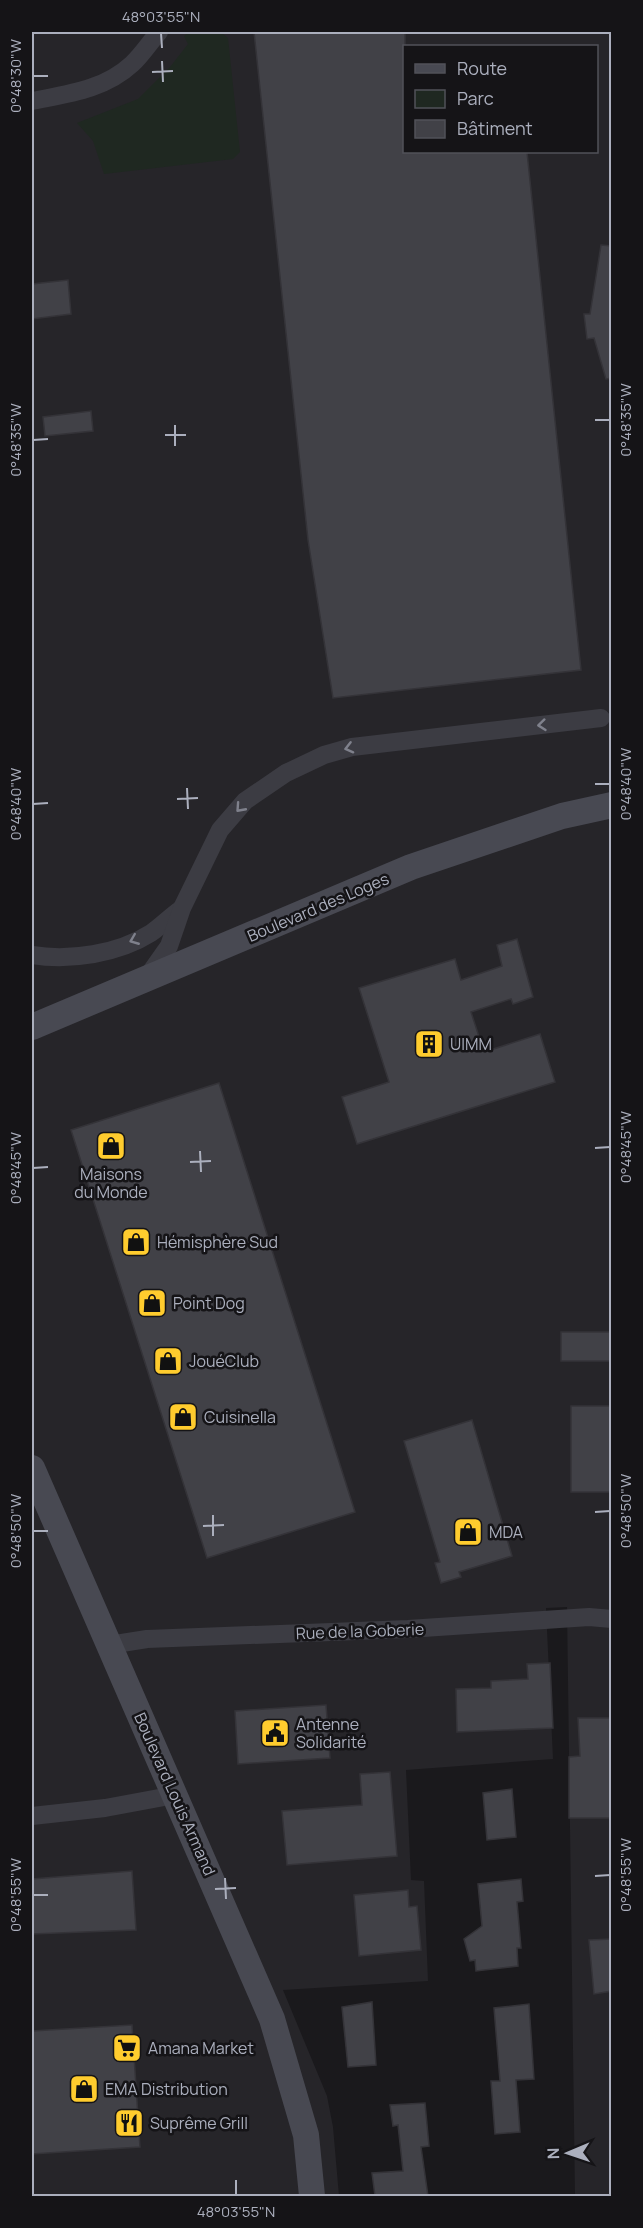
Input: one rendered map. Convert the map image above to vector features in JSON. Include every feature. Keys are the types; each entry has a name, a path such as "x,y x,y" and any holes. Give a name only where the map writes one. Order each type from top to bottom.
{"street":[{"path":"32,100 82,92 102,83 131,65 159,32"},
{"path":"144,981 169,946 182,908 220,830 245,801 286,773 324,755 351,747 601,718"},
{"name":"Boulevard des Loges","path":"32,1027 411,867 562,816 612,805"},
{"path":"32,955 67,957 104,952 150,933 182,908"},
{"name":"Boulevard Louis Armand","path":"32,1468 272,2019 306,2135 312,2196"},
{"name":"Rue de la Goberie","path":"109,1645 147,1639 408,1629 589,1617 612,1619"},
{"path":"32,1816 105,1808 175,1795"}],"shaded area":[{"path":"32,32 611,32 611,2196 575,2196 567,1607 546,1608 553,1759 406,1770 411,1880 424,1881 428,1981 283,1990 327,2096 333,2127 339,2196 32,2196"}],"green space":[{"path":"189,32 221,32 228,38 240,152 233,159 104,174 93,141 77,123 138,99 170,67 188,44 184,36"}],"building":[{"path":"254,32 405,32 403,153 527,153 581,670 333,698 308,540"},
{"path":"601,245 612,246 612,378 606,379 594,338 587,339 584,314 590,314"},
{"path":"68,280 71,314 32,319 32,284"},
{"path":"91,411 93,431 45,436 43,417"},
{"name":"UIMM","path":"517,939 533,997 513,1004 511,999 471,1012 484,1052 540,1034 555,1082 357,1144 342,1097 389,1082 359,988 455,959 461,980 502,966 497,945"},
{"path":"219,1083 355,1512 207,1558 71,1130"},
{"path":"561,1332 612,1332 612,1361 561,1361"},
{"path":"571,1406 612,1406 612,1492 571,1492"},
{"path":"472,1420 512,1556 459,1572 461,1577 441,1583 435,1563 440,1562 404,1441"},
{"path":"550,1663 553,1728 457,1732 456,1689 491,1688 491,1681 528,1679 527,1664"},
{"path":"326,1705 330,1758 238,1764 235,1711"},
{"path":"578,1718 612,1718 612,1818 569,1818 569,1757 580,1756"},
{"path":"390,1772 397,1856 287,1865 282,1811 362,1805 360,1774"},
{"path":"512,1789 516,1837 487,1840 483,1793"},
{"path":"132,1871 136,1930 32,1934 32,1879"},
{"path":"521,1879 523,1901 517,1902 521,1948 517,1948 518,1966 476,1971 475,1960 470,1961 464,1939 482,1926 478,1884"},
{"path":"408,1890 409,1907 417,1906 421,1950 359,1956 354,1895"},
{"path":"612,1939 612,1991 594,1994 589,1940"},
{"path":"372,2002 376,2065 348,2067 342,2007"},
{"path":"529,2004 534,2079 516,2080 520,2132 495,2134 491,2081 500,2081 494,2008"},
{"name":"EMA Distribution","path":"132,2025 140,2147 32,2154 32,2031"},
{"path":"425,2103 429,2146 421,2147 428,2196 375,2196 372,2173 403,2171 398,2125 393,2126 390,2105"}],"place":[{"name":"UIMM","path":"429,1044"},
{"name":"Maisons du Monde","path":"111,1146"},
{"name":"Hémisphère Sud","path":"136,1242"},
{"name":"Point Dog","path":"152,1303"},
{"name":"JouéClub","path":"168,1361"},
{"name":"Cuisinella","path":"183,1417"},
{"name":"MDA","path":"468,1532"},
{"name":"Antenne Solidarité","path":"275,1733"},
{"name":"Amana Market","path":"127,2048"},
{"name":"EMA Distribution","path":"84,2089"},
{"name":"Suprême Grill","path":"129,2123"}]}
